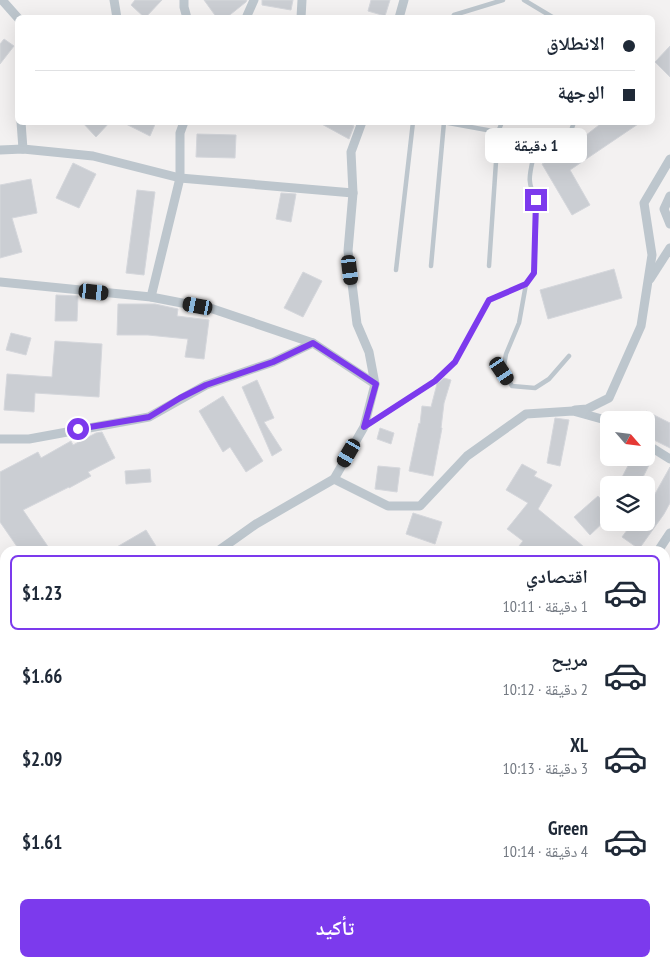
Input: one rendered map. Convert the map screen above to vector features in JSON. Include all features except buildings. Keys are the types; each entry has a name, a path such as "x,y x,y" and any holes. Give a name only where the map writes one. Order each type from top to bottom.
{"street":[{"path":"2,0 15,15"},
{"path":"114,0 116,15"},
{"path":"184,0 186,15"},
{"path":"247,15 254,0"},
{"path":"300,15 302,0"},
{"path":"400,15 404,0"},
{"path":"21,125 23,149"},
{"path":"151,298 180,178 180,134 183,125"},
{"path":"225,546 256,524 334,479 364,427 376,384 369,352 357,324 348,251 353,193 351,152 361,125"},
{"path":"0,150 23,149 94,156 180,178 353,193"},
{"path":"334,479 388,506 420,506 466,456 526,414 588,409 609,398 641,326 652,256 644,203 670,159"},
{"path":"670,196 664,209 670,224"},
{"path":"648,281 670,248"},
{"path":"0,282 151,298 213,309 313,343 376,384"},
{"path":"0,440 29,439 149,417 206,385 273,362 313,343"},
{"path":"526,414 573,411 600,419"},
{"path":"655,450 670,459"},
{"path":"661,546 670,533"}],"lane":[{"path":"457,15 503,0"},
{"path":"524,0 549,15"},
{"path":"396,270 413,125"},
{"path":"431,266 444,125"},
{"path":"456,125 498,132"},
{"path":"489,266 498,132 501,125"},
{"path":"569,356 549,379 535,388 512,386 502,371 506,354 519,323 526,284 534,273 536,200 529,177 533,159 569,137 573,125"},
{"path":"364,427 435,381 455,362 489,300 526,284"}],"route":[{"path":"78,429 149,417 206,385 273,362 313,343 376,384 364,427 435,381 455,362 489,300 526,284 534,273 536,200"}]}
